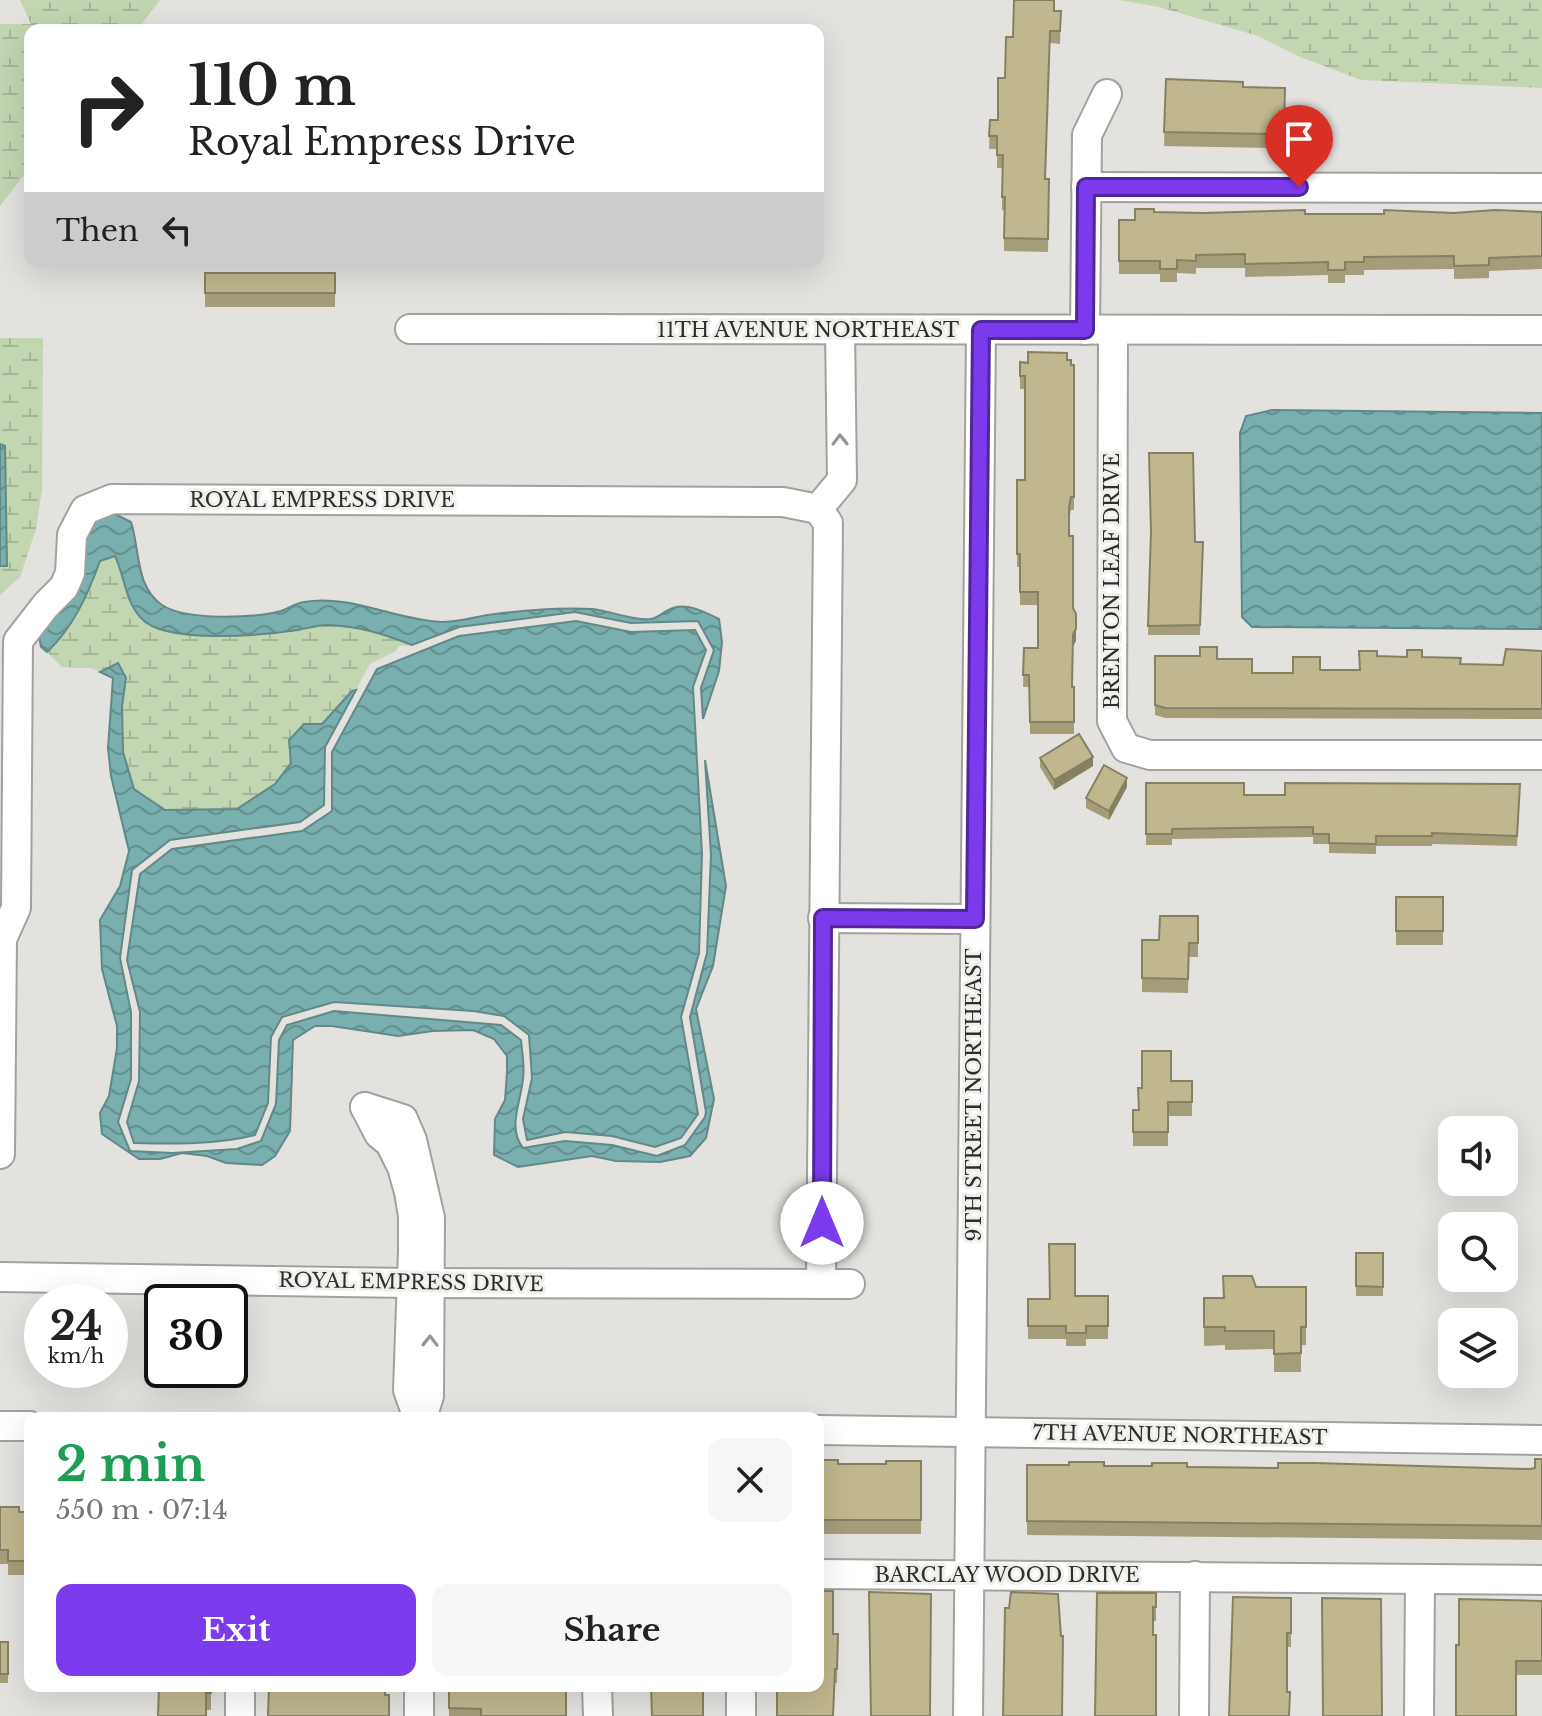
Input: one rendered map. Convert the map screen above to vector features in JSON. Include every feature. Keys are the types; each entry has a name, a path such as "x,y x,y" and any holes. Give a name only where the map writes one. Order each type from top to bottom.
{"street":[{"name":"BRENTON LEAF DRIVE","path":"1107,94 1087,135 1086,187 1099,330 1112,721 1126,748 1150,755 1542,755"},
{"path":"1086,187 1542,188"},
{"name":"11TH AVENUE NORTHEAST","path":"410,329 1542,330"},
{"path":"821,1284 828,523 818,509 842,480 840,330"},
{"name":"9TH STREET NORTHEAST","path":"968,1716 981,330"},
{"name":"ROYAL EMPRESS DRIVE","path":"0,1154 2,939 16,908 18,641 64,587 70,573 72,535 85,510 112,499 783,502 818,509"},
{"path":"823,918 975,919"},
{"path":"417,1412 408,1390 430,1218 412,1140 403,1119 365,1107 402,1167 413,1216 421,1283"},
{"name":"ROYAL EMPRESS DRIVE","path":"0,1277 421,1283 850,1284"},
{"path":"0,1426 24,1426"},
{"name":"7TH AVENUE NORTHEAST","path":"824,1430 1542,1440"},
{"name":"BARCLAY WOOD DRIVE","path":"824,1574 1542,1580"},
{"path":"1194,1716 1195,1576"},
{"path":"1419,1716 1420,1580"},
{"path":"240,1692 240,1716"},
{"path":"419,1692 419,1716"},
{"path":"597,1692 598,1716"},
{"path":"741,1692 741,1716"}],"green space":[{"path":"20,0 160,0 142,24 31,24"},
{"path":"1119,0 1542,0 1542,88 1361,80 1298,56 1258,36 1159,7"},
{"path":"0,24 24,24 24,175 0,206"},
{"path":"0,338 43,338 42,490 36,529 20,577 0,595 0,566 7,565 5,446 0,444"},
{"path":"116,556 128,599 259,634 325,625 374,630 412,645 399,646 396,651 370,664 356,690 321,724 275,784 237,809 165,810 134,789 123,752 122,706 126,678 118,664 100,672 91,668 62,667 47,652 78,609 100,560"}],"water":[{"path":"1272,410 1542,413 1542,629 1252,627 1242,617 1240,433 1246,416"},
{"path":"0,444 5,446 7,566 0,566"},
{"path":"111,512 131,522 143,578 153,597 162,605 187,614 238,616 269,613 321,600 441,622 568,608 599,610 645,619 673,608 685,607 719,619 722,642 719,671 703,719 701,688 714,650 698,621 631,623 575,612 459,627 412,645 371,631 328,625 240,636 171,632 141,618 128,596 115,556 100,561 79,610 47,652 41,647 38,630 91,518"},
{"path":"576,621 631,632 695,630 706,650 693,687 702,854 699,953 681,1017 698,1114 681,1138 655,1147 612,1136 565,1132 527,1140 523,1119 532,1078 529,1035 504,1016 473,1011 334,1002 282,1017 271,1037 268,1103 255,1135 180,1144 134,1143 127,1122 139,1081 140,1012 127,960 140,874 172,849 302,831 332,811 332,752 377,669 459,636"},
{"path":"118,663 126,678 122,706 123,752 134,789 165,810 237,809 275,784 291,763 289,740 304,724 322,724 356,690 325,747 324,805 300,822 170,840 132,870 120,958 131,1012 131,1079 118,1122 130,1151 172,1153 237,1149 261,1141 276,1104 279,1040 287,1025 334,1011 501,1025 521,1040 524,1074 515,1123 523,1148 565,1141 612,1145 657,1156 685,1145 706,1112 690,1017 707,953 711,855 705,760 726,886 713,966 696,1009 714,1099 706,1138 690,1156 660,1162 616,1161 592,1156 518,1167 494,1155 495,1119 505,1100 507,1056 494,1039 473,1030 398,1036 332,1026 315,1026 293,1040 290,1131 275,1156 262,1165 226,1163 207,1156 182,1153 160,1159 139,1159 102,1134 100,1113 109,1096 117,1048 117,1026 102,969 100,920 120,886 129,851 111,776 108,748 113,678 100,672"}],"building":[{"path":"1014,0 1054,0 1054,11 1061,11 1060,31 1050,31 1045,179 1049,179 1048,239 1004,238 1003,155 997,155 997,136 989,136 990,120 998,120 998,78 1005,78 1006,37 1013,37"},
{"path":"1166,79 1243,82 1243,87 1285,88 1284,127 1268,127 1268,134 1164,132"},
{"path":"1135,209 1203,213 1305,210 1305,214 1384,214 1384,210 1542,212 1542,256 1489,258 1489,265 1454,266 1454,256 1364,257 1364,262 1345,262 1345,270 1328,270 1328,262 1245,264 1245,254 1196,255 1196,261 1177,260 1177,269 1160,269 1160,261 1119,261 1119,220 1135,220"},
{"path":"205,273 335,273 335,293 205,293"},
{"path":"1028,352 1067,353 1067,360 1074,365 1074,497 1071,497 1069,507 1069,536 1073,536 1073,608 1076,614 1072,687 1074,722 1030,722 1029,675 1023,675 1024,648 1038,648 1038,592 1020,592 1020,554 1017,554 1017,480 1025,480 1025,376 1020,376 1020,362 1028,363"},
{"path":"1149,453 1193,453 1195,542 1203,542 1200,625 1148,626 1151,532"},
{"path":"1200,647 1217,647 1217,659 1252,659 1252,673 1293,673 1293,657 1320,657 1320,670 1360,670 1359,651 1377,651 1377,656 1407,657 1407,650 1422,650 1422,657 1461,658 1460,664 1503,665 1506,649 1542,651 1542,709 1165,708 1155,705 1155,656 1200,656"},
{"path":"1079,734 1093,757 1054,780 1040,758"},
{"path":"1104,765 1127,778 1109,811 1086,798"},
{"path":"1146,783 1244,783 1244,795 1285,795 1285,783 1520,784 1517,836 1432,833 1432,836 1376,836 1376,844 1329,843 1329,834 1313,834 1313,827 1172,829 1172,834 1146,834"},
{"path":"1396,897 1443,897 1443,931 1396,931"},
{"path":"1160,916 1198,916 1198,943 1189,943 1188,979 1142,978 1142,940 1159,940"},
{"path":"1142,1051 1171,1051 1171,1081 1192,1081 1192,1102 1168,1102 1168,1132 1133,1132 1133,1110 1139,1110 1138,1088 1142,1088"},
{"path":"1049,1244 1075,1244 1075,1296 1108,1296 1108,1326 1086,1326 1086,1333 1066,1333 1066,1326 1028,1326 1028,1299 1050,1299"},
{"path":"1356,1253 1383,1253 1383,1287 1356,1286"},
{"path":"1223,1276 1252,1276 1256,1287 1306,1287 1306,1327 1301,1327 1301,1353 1274,1354 1274,1331 1225,1331 1225,1327 1204,1327 1204,1298 1224,1298"},
{"path":"1535,1459 1542,1459 1542,1526 1027,1521 1027,1465 1104,1462 1104,1466 1187,1463 1187,1467 1278,1468 1278,1463 1314,1463 1530,1469 1535,1468"},
{"path":"824,1460 838,1460 838,1464 921,1461 921,1520 824,1520"},
{"path":"0,1507 19,1507 19,1512 24,1512 24,1561 8,1561 8,1550 0,1550"},
{"path":"824,1591 833,1591 833,1634 838,1634 833,1716 777,1716 777,1692 824,1692"},
{"path":"869,1592 931,1594 930,1716 871,1716"},
{"path":"1011,1592 1058,1594 1063,1636 1062,1716 1003,1716 1005,1608 1009,1608"},
{"path":"1097,1593 1156,1593 1153,1635 1156,1635 1156,1716 1095,1716"},
{"path":"1233,1597 1291,1598 1291,1633 1287,1633 1289,1716 1229,1716"},
{"path":"1322,1598 1381,1599 1382,1716 1323,1716"},
{"path":"1459,1599 1542,1601 1542,1661 1516,1661 1516,1716 1456,1716"},
{"path":"0,1642 8,1642 8,1674 0,1674"},
{"path":"159,1692 211,1692 206,1693 206,1716 158,1716"},
{"path":"269,1692 385,1692 389,1695 389,1716 268,1716"},
{"path":"449,1692 566,1692 566,1716 481,1716 481,1709 449,1708"},
{"path":"651,1692 703,1692 703,1716 652,1716"}],"route":[{"path":"822,1223 823,918 975,919 981,330 1085,330 1086,187 1299,187"}]}
